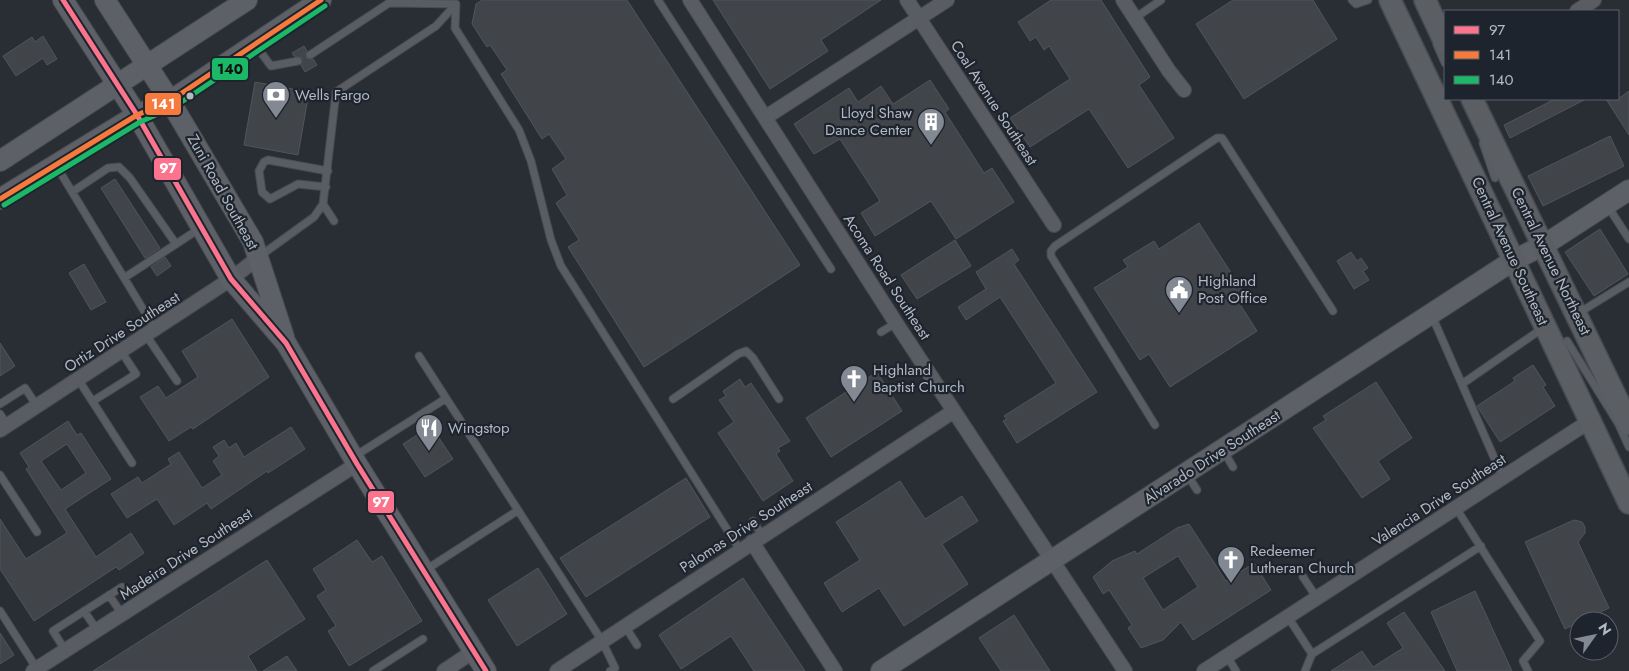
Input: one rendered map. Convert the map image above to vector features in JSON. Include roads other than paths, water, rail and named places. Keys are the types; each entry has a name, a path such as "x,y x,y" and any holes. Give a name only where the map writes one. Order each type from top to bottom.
{"main road":[{"name":"Central Avenue Southeast","path":"1390,0 1629,502"},
{"path":"1424,9 1444,41"},
{"name":"Central Avenue Northeast","path":"1472,100 1577,315 1624,399 1629,424"}],"street":[{"name":"Zuni Road Southeast","path":"63,0 137,115 231,280 286,343 355,461 486,671"},
{"name":"Zuni Road Southeast","path":"105,0 170,101 225,191 253,242 286,343"},
{"path":"0,162 247,0"},
{"path":"0,199 137,115 170,101 321,0"},
{"name":"Acoma Road Southeast","path":"690,0 766,116 896,323 1125,671"},
{"name":"Coal Avenue Southeast","path":"907,0 1054,224"},
{"path":"766,116 947,0"},
{"path":"1123,0 1169,71 1184,90"},
{"path":"1579,10 1594,0"},
{"name":"Alvarado Drive Southeast","path":"881,671 1052,561 1192,482 1223,450 1514,260 1544,245 1629,190"},
{"name":"Ortiz Drive Southeast","path":"2,423 37,406 231,280 258,257"},
{"name":"Palomas Drive Southeast","path":"557,671 954,411"},
{"name":"Valencia Drive Southeast","path":"1204,671 1590,421"},
{"name":"Madeira Drive Southeast","path":"35,670 355,461"},
{"path":"757,539 835,671"},
{"path":"444,671 474,651"}],"lane":[{"path":"658,0 830,268"},
{"path":"1135,18 1161,0"},
{"path":"1352,0 1356,4 1368,0"},
{"path":"310,54 389,3 456,1"},
{"path":"258,257 314,217 323,204 336,92 436,26 456,1"},
{"path":"456,1 455,28 519,130 528,153 551,240 561,266 740,550"},
{"path":"1424,9 1444,60"},
{"path":"255,44 270,66 298,61"},
{"name":"Central Avenue Southeast","path":"1479,134 1495,178"},
{"path":"1155,425 1051,256 1051,251 1055,246 1179,162 1217,138 1222,138 1333,311"},
{"path":"326,187 298,184 270,198 262,192 260,171 264,162 268,160 328,171"},
{"path":"56,165 124,278 177,381"},
{"path":"72,192 108,168 119,167 130,178 176,244"},
{"path":"323,204 334,221"},
{"path":"1607,205 1629,239"},
{"path":"124,278 202,228"},
{"path":"1577,315 1629,282"},
{"path":"1431,314 1503,478"},
{"path":"881,332 896,323"},
{"path":"1462,384 1546,326"},
{"name":"Central Avenue Northeast","path":"1567,341 1618,423 1629,447"},
{"path":"93,401 136,374 121,351"},
{"path":"673,399 730,359 746,351 753,358 779,399"},
{"path":"419,356 602,641 615,668 610,671"},
{"path":"78,379 132,463"},
{"path":"0,404 25,388 37,406"},
{"path":"355,461 445,398"},
{"path":"1223,450 1233,467"},
{"path":"0,475 37,532"},
{"path":"1456,508 1540,641 1523,661 1528,671"},
{"path":"424,571 517,511"},
{"path":"753,522 757,539"},
{"path":"1305,671 1312,654 1481,546"},
{"path":"1303,577 1317,598"},
{"path":"65,650 53,631 122,586"},
{"path":"109,595 122,614"},
{"path":"0,611 35,670"},
{"path":"84,611 97,630"},
{"path":"1288,616 1312,654"},
{"path":"624,626 637,645"},
{"path":"373,671 423,639"},
{"path":"1227,656 1236,671"}],"place":[{"name":"Wells Fargo","path":"276,119"},
{"name":"Lloyd Shaw Dance Center","path":"931,146"},
{"name":"Highland Post Office","path":"1179,314"},
{"name":"Highland Baptist Church","path":"854,403"},
{"name":"Wingstop","path":"429,452"},
{"name":"Redeemer Lutheran Church","path":"1231,584"}]}
